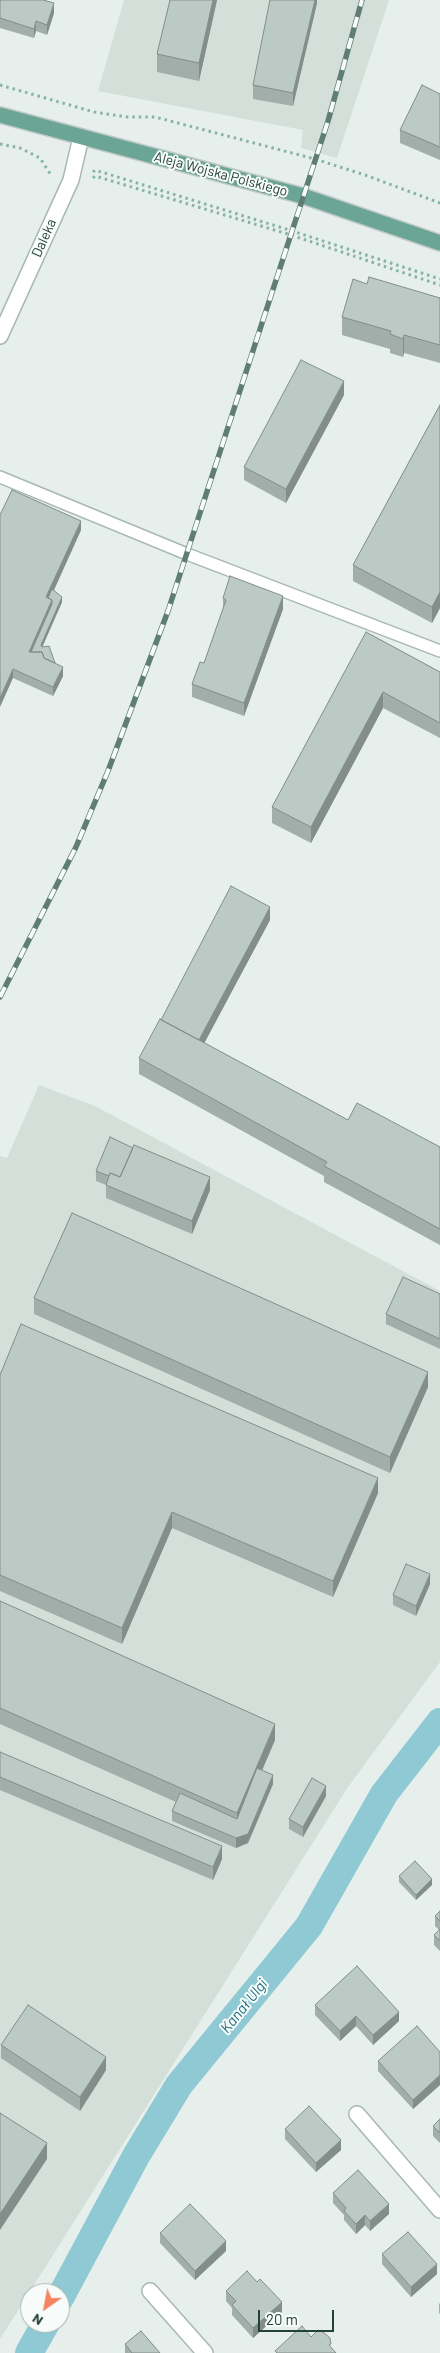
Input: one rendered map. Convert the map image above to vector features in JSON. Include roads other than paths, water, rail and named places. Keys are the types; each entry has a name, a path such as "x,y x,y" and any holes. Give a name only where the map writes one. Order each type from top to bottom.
{"main road":[{"name":"Aleja Wojska Polskiego","path":"0,115 303,196 440,243"}],"street":[{"name":"Daleka","path":"0,336 76,182 81,137"},
{"path":"357,2114 440,2210"},
{"path":"150,2291 205,2353"}],"lane":[{"path":"0,478 187,554 440,651"}],"waterway":[{"name":"Kanał Ulgi","path":"68,2283 136,2156 179,2085 309,1926 384,1794 440,1722"},
{"name":"Kanał Ulgi","path":"29,2353 40,2333"}],"railway":[{"path":"0,997 76,847 108,771 168,611 328,121 362,0"}]}
